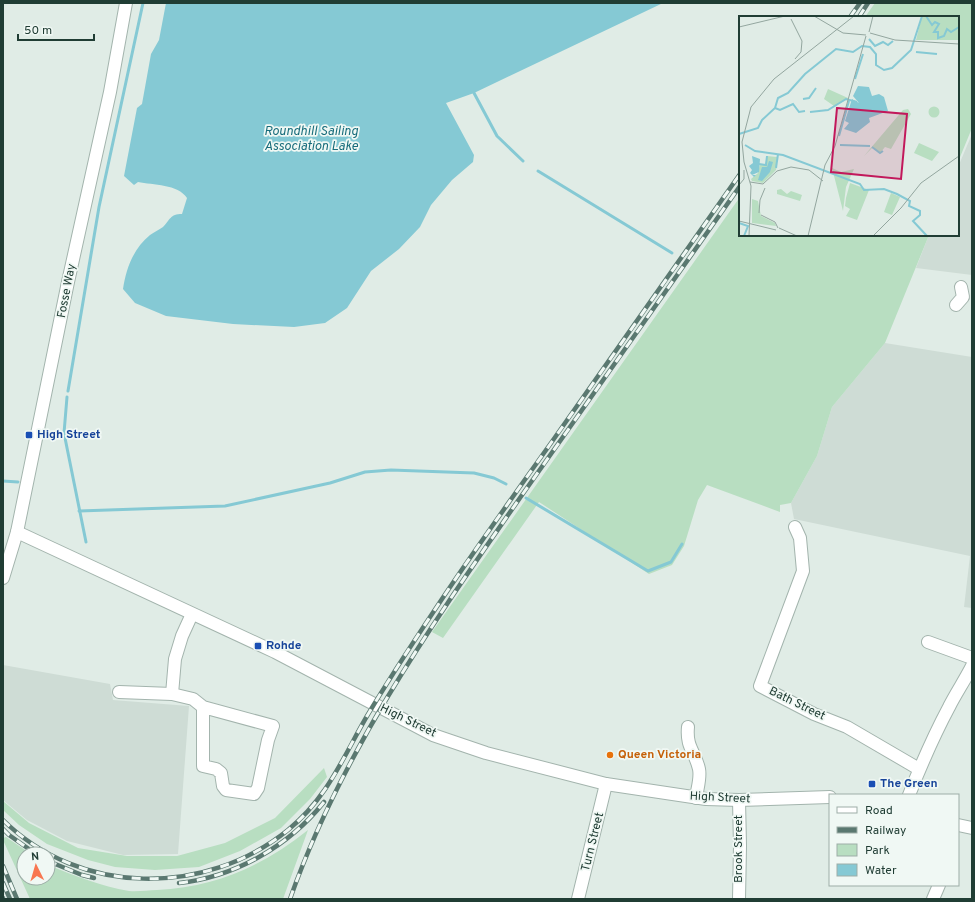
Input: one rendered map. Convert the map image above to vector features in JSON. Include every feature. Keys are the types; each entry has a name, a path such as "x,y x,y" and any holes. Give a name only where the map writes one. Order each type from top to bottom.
{"street":[{"name":"Fosse Way","path":"3,578 17,532 68,282 108,100 126,3"},
{"name":"Bath Street","path":"795,527 800,538 803,571 760,686 814,714 847,727 919,769"},
{"name":"High Street","path":"17,532 274,652 433,735 486,753 606,784 696,798 739,800 829,797"},
{"path":"172,694 175,659 182,636 192,614"},
{"path":"928,642 972,658"},
{"path":"909,794 919,769 949,706 964,683 972,666"},
{"path":"119,692 172,694 193,699 203,707 273,726 268,740 258,788 254,794 245,794 226,790 223,786 221,773 216,769 203,766 203,707"},
{"path":"688,727 687,739 697,761 699,771 696,798"},
{"name":"Turn Street","path":"578,899 606,784"},
{"name":"Brook Street","path":"739,800 739,899"},
{"path":"959,826 972,828"},
{"path":"933,899 939,886"}],"shaded area":[{"path":"972,134 972,275 916,268 929,236 959,236 959,165"},
{"path":"885,343 972,357 972,608 964,607 970,556 794,519 791,503 817,456 832,407"},
{"path":"3,665 110,684 113,700 189,706 178,854 123,855 67,841 27,820 3,800"}],"green space":[{"path":"875,3 972,3 972,128 959,160 959,16 866,16"},
{"path":"739,198 739,236 929,236 885,343 832,407 817,456 791,503 780,505 780,512 707,485 698,500 684,546 672,565 649,574 539,502 443,638 432,632"},
{"path":"324,768 327,777 310,799 281,828 240,851 199,867 155,870 115,867 88,860 56,848 56,846 47,844 19,825 3,810 3,801 29,823 78,848 127,856 177,856 225,843 275,818"},
{"path":"308,830 283,899 30,899 24,886 56,886 56,868 78,877 129,891 157,890 199,885 237,873 273,855"},
{"path":"6,837 19,846 16,846 16,868 3,840 3,838"}],"water":[{"name":"Roundhill Sailing Association Lake","path":"166,3 663,3 474,93 446,103 474,155 473,162 452,180 431,205 420,227 399,249 371,271 347,308 325,323 294,327 233,324 166,316 135,303 123,289 128,267 139,247 150,235 163,227 173,216 182,214 187,198 178,190 165,186 138,182 134,185 124,176 137,108 142,104 151,54 159,40"}],"waterway":[{"path":"68,391 99,207 143,3"},
{"path":"474,93 497,136 523,161"},
{"path":"538,171 672,253"},
{"path":"67,397 64,433 86,542"},
{"path":"79,511 225,506 330,483 365,472 391,470 474,473 494,478 506,484"},
{"path":"3,481 18,482"},
{"path":"526,498 648,571 671,562 682,544"}],"railway":[{"path":"851,16 860,3"},
{"path":"860,16 868,3"},
{"path":"3,820 34,845 68,863 105,874 143,879 182,876 219,867 255,852 288,830 302,817 324,791 367,716 409,648 450,587 739,175"},
{"path":"290,899 311,844 336,791 363,740 423,640 522,495 739,187"},
{"path":"179,883 200,880 220,874 259,857 278,845 294,832 310,818 324,802"},
{"path":"3,829 25,846"},
{"path":"56,864 82,875 94,878"},
{"path":"3,866 17,899"},
{"path":"3,883 10,899"}],"place":[{"name":"High Street","path":"29,435"},
{"name":"Rohde","path":"258,646"},
{"name":"Queen Victoria","path":"610,755"},
{"name":"The Green","path":"872,784"}]}
